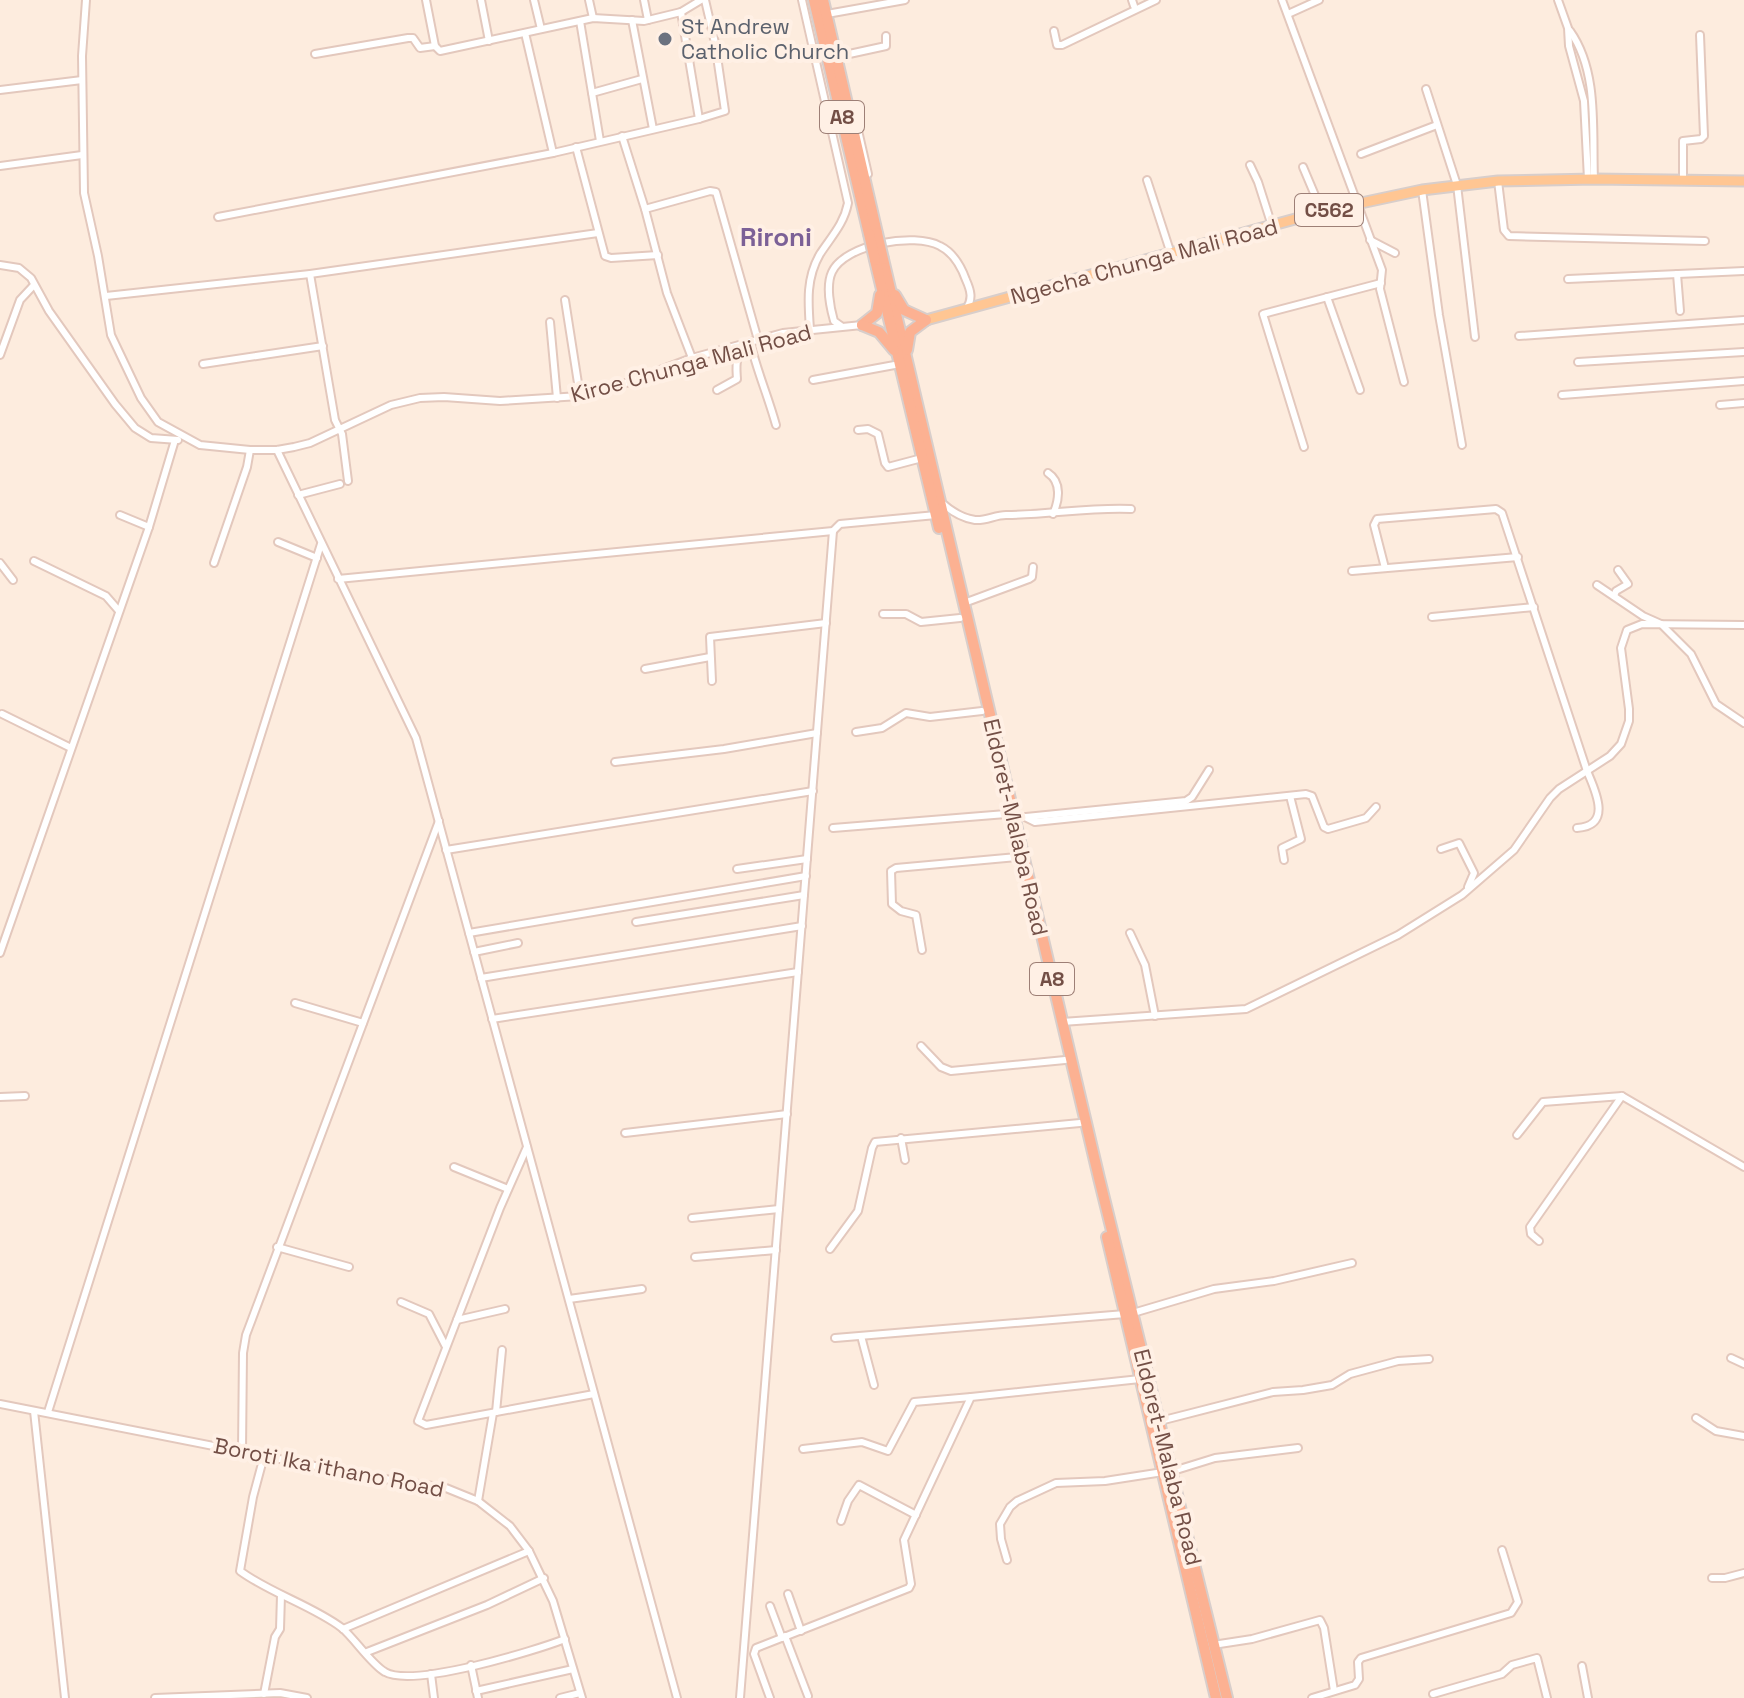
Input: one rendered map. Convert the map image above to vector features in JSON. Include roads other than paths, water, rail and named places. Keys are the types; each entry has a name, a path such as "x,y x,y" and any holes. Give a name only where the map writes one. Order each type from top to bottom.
{"highway":[{"name":"Eldoret-Malaba Road","path":"814,0 873,234 899,361 982,711 1015,816 1017,857 1080,1123 1160,1421 1216,1698"},
{"name":"Eldoret-Malaba Road","path":"823,0 829,14 873,234"},
{"name":"Eldoret-Malaba Road","path":"883,278 909,372 1015,816 1129,1314 1140,1379 1168,1472 1227,1698"},
{"path":"883,278 904,310 926,320"},
{"path":"883,278 880,308 862,325 885,336 899,361"},
{"path":"909,372 907,339 914,328 926,320"}],"main road":[{"name":"Ngecha Chunga Mali Road","path":"926,320 1322,212 1422,190 1498,181 1744,181"}],"street":[{"name":"Kiroe Chunga Mali Road","path":"86,0 82,80 84,193 111,335 141,398 158,422 193,441 212,447 277,450 310,443 391,405 420,398 500,401 580,396 610,389 692,358 810,329 862,325"},
{"path":"218,217 553,153 725,111 703,0 681,12 648,20 593,18 440,51 435,46 426,0"},
{"path":"481,0 489,41"},
{"path":"534,0 541,29"},
{"path":"589,0 593,18"},
{"path":"644,0 648,20"},
{"path":"802,0 848,203 846,214 821,253 809,282 810,329"},
{"path":"874,204 829,14 905,0"},
{"path":"1054,31 1057,45 1062,45 1156,0"},
{"path":"1282,0 1382,270 1380,289 1404,382"},
{"path":"1288,14 1319,0"},
{"path":"1558,0 1568,28 1579,44 1590,85 1591,179"},
{"path":"681,12 699,119"},
{"path":"632,20 653,129"},
{"path":"580,21 600,141"},
{"path":"525,33 553,153"},
{"path":"1683,180 1683,141 1704,136 1700,35"},
{"path":"840,56 886,46 886,36"},
{"path":"315,54 408,38 413,38 420,48 435,46"},
{"path":"592,93 642,79"},
{"path":"0,90 82,80"},
{"path":"1426,89 1457,185 1475,337"},
{"path":"1361,154 1437,125"},
{"path":"622,136 667,293 692,358"},
{"path":"576,147 607,258 658,255"},
{"path":"0,166 82,155"},
{"path":"1250,165 1272,226"},
{"path":"1303,167 1322,212"},
{"path":"1147,180 1171,254"},
{"path":"1498,181 1504,230 1509,236 1705,241"},
{"path":"1422,190 1439,315 1462,445"},
{"path":"645,209 716,192 753,343 758,379 765,386 776,425"},
{"path":"106,296 310,274 598,233"},
{"path":"1370,240 1395,253"},
{"path":"841,326 834,321 830,295 830,279 835,267 849,254 901,241 927,241 955,257 970,289 971,298 966,309"},
{"path":"0,265 25,271 49,311 135,428 151,438 193,441"},
{"path":"1568,279 1744,271"},
{"path":"310,274 335,420 342,434 348,481"},
{"path":"1677,274 1680,311"},
{"path":"1304,447 1263,316 1381,283"},
{"path":"0,355 20,300 34,285"},
{"path":"1327,297 1360,390"},
{"path":"565,300 580,396"},
{"path":"1519,336 1744,320"},
{"path":"550,322 557,398"},
{"path":"717,390 737,379 738,356 753,343"},
{"path":"203,364 323,346"},
{"path":"1578,362 1744,352"},
{"path":"813,380 899,361"},
{"path":"1562,395 1744,381"},
{"path":"1720,405 1744,403"},
{"path":"858,430 868,429 878,434 888,467 922,458"},
{"path":"0,953 149,527 175,440"},
{"path":"214,563 250,450"},
{"path":"277,450 410,725 439,821 677,1698"},
{"path":"1048,473 1053,475 1057,485 1058,504 1053,514"},
{"path":"298,495 340,484"},
{"path":"940,501 955,513 977,520 1003,515 1031,517 1106,508 1131,509"},
{"path":"1385,568 1374,525 1377,519 1496,509 1502,513 1598,799 1599,813 1587,826 1577,828"},
{"path":"120,515 149,527"},
{"path":"338,579 833,531 840,524 936,515"},
{"path":"740,1698 833,531"},
{"path":"278,542 317,558"},
{"path":"48,1412 321,544"},
{"path":"1352,571 1518,557"},
{"path":"34,561 106,596 119,611"},
{"path":"0,563 13,580"},
{"path":"964,603 1029,579 1033,567"},
{"path":"1614,596 1616,591 1628,584 1618,570"},
{"path":"1597,585 1643,616 1661,624 1691,654 1720,709 1744,723"},
{"path":"1432,617 1534,607"},
{"path":"883,614 907,615 921,622 960,618"},
{"path":"712,681 710,637 826,623"},
{"path":"1062,1022 1236,1011 1258,1004 1429,917 1466,892 1514,850 1550,798 1616,751 1626,729 1629,709 1621,648 1624,635 1631,627 1661,624 1744,625"},
{"path":"645,669 710,657"},
{"path":"856,732 882,728 906,713 930,717 982,711"},
{"path":"2,714 71,748"},
{"path":"615,762 724,749 817,733"},
{"path":"833,828 1186,801 1192,797 1209,770"},
{"path":"446,850 813,791"},
{"path":"1015,816 1035,822 1311,795 1326,829 1366,818 1376,807"},
{"path":"1284,860 1282,848 1301,841 1290,796"},
{"path":"242,1450 246,1335 439,821"},
{"path":"1441,849 1459,843 1474,873 1466,892"},
{"path":"922,950 916,915 901,911 892,904 891,871 896,868 1017,857"},
{"path":"737,869 807,859"},
{"path":"469,933 806,876"},
{"path":"636,922 804,895"},
{"path":"481,978 802,926"},
{"path":"1130,933 1145,965 1155,1016"},
{"path":"474,952 518,943"},
{"path":"492,1019 798,972"},
{"path":"295,1003 363,1023"},
{"path":"921,1046 941,1067 951,1071 1065,1060"},
{"path":"0,1097 25,1096"},
{"path":"1539,1241 1531,1234 1530,1227 1622,1096"},
{"path":"1517,1135 1543,1102 1622,1096 1744,1167"},
{"path":"625,1133 787,1114"},
{"path":"830,1249 858,1211 874,1144 878,1141 1080,1123"},
{"path":"901,1138 905,1160"},
{"path":"527,1147 419,1422 426,1425 594,1394"},
{"path":"454,1167 508,1189"},
{"path":"692,1218 779,1209"},
{"path":"277,1247 349,1267"},
{"path":"695,1257 776,1250"},
{"path":"835,1338 1129,1314 1214,1289 1274,1281 1352,1263"},
{"path":"569,1299 642,1289"},
{"path":"401,1302 429,1314 446,1347"},
{"path":"457,1320 505,1309"},
{"path":"861,1336 874,1385"},
{"path":"478,1501 502,1350"},
{"path":"1731,1358 1744,1364"},
{"path":"1160,1421 1273,1392 1332,1385 1350,1374 1400,1360 1429,1359"},
{"path":"803,1449 862,1442 883,1452 888,1451 914,1402 1140,1379"},
{"path":"770,1698 754,1651 909,1588 911,1582 904,1543 971,1397"},
{"name":"Boroti Ika ithano Road","path":"0,1404 371,1477 446,1488 478,1501 510,1526 544,1578 581,1695"},
{"path":"34,1411 65,1698"},
{"path":"1696,1418 1716,1431 1744,1436"},
{"path":"1007,1560 1000,1524 1010,1507 1056,1483 1105,1481 1168,1472 1215,1458 1298,1448"},
{"path":"264,1456 250,1510 240,1571 343,1629 385,1672 408,1676 431,1674 533,1652 565,1639"},
{"path":"841,1521 848,1501 859,1485 916,1515"},
{"path":"1312,1698 1357,1683 1361,1658 1514,1610 1518,1602 1502,1550"},
{"path":"343,1629 529,1551"},
{"path":"1712,1578 1744,1573"},
{"path":"367,1652 487,1605 544,1578"},
{"path":"788,1594 801,1631"},
{"path":"264,1694 275,1637 280,1629 281,1595"},
{"path":"770,1606 808,1696"},
{"path":"1213,1645 1252,1639 1320,1620 1334,1691"},
{"path":"1433,1694 1501,1674 1512,1665 1537,1658 1547,1698"},
{"path":"471,1665 477,1695 573,1669"},
{"path":"1582,1666 1588,1698"},
{"path":"431,1674 434,1698"},
{"path":"155,1698 264,1694 307,1698"},
{"path":"560,1698 581,1695"}],"place":[{"name":"St Andrew Catholic Church","path":"665,39"}],"district":[{"name":"Rironi","path":"776,237"}]}
